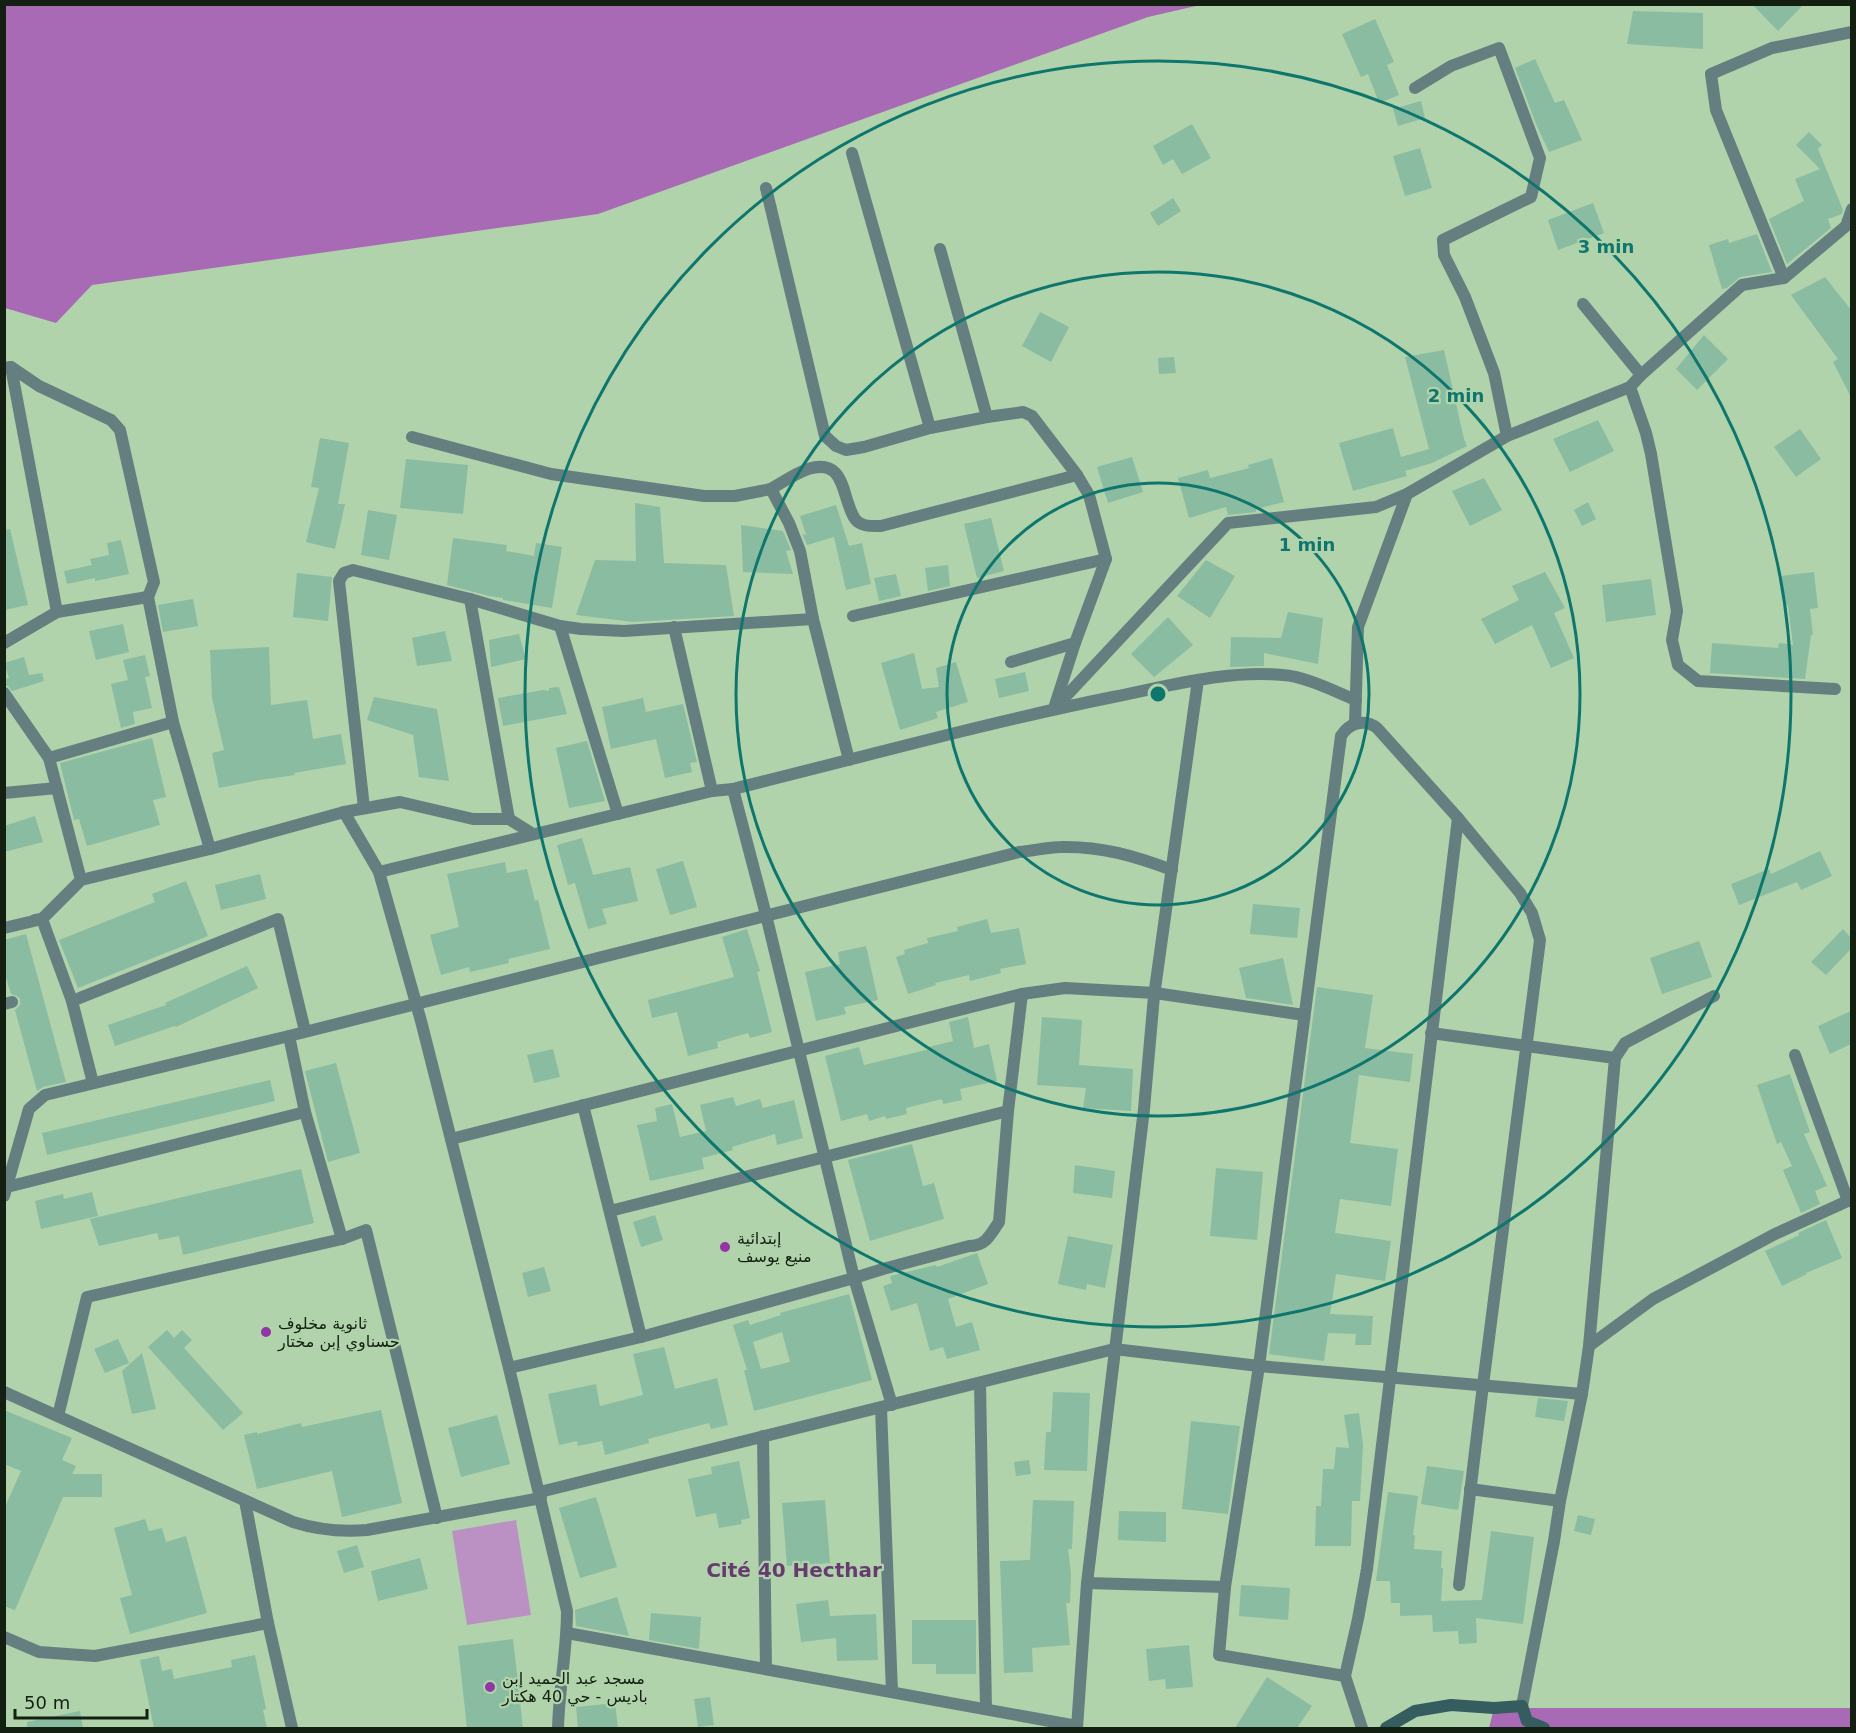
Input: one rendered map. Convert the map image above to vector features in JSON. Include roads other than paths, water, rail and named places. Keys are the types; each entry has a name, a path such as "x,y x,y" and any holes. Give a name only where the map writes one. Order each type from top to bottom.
{"main road":[{"path":"1392,1726 1415,1711 1451,1705 1494,1708 1522,1706 1527,1721 1544,1728"}],"street":[{"path":"1784,278 1716,110 1711,74 1772,48 1851,32"},
{"path":"1415,88 1451,66 1499,48 1540,158 1531,196 1443,240 1444,255 1465,297 1494,373 1506,436"},
{"path":"852,153 930,428"},
{"path":"766,188 825,436 836,446 846,450 930,428 1023,412 1032,416 1077,475 1089,495 1106,559 1054,709"},
{"path":"1054,709 1228,523 1376,507 1407,494 1506,436 1630,387 1742,285 1784,278 1846,226 1851,209"},
{"path":"940,249 987,417"},
{"path":"1583,304 1641,375"},
{"path":"8,367 39,386 111,420 120,430 154,582 148,597 173,722 210,849"},
{"path":"8,367 57,612"},
{"path":"1630,387 1651,454 1677,611 1672,640 1678,665 1698,681 1835,689"},
{"path":"412,437 551,474 704,496 735,495 771,489 808,470 823,467 833,470 841,481 856,520 866,526 881,526 1077,475"},
{"path":"771,489 789,523 800,551 813,619 849,760"},
{"path":"1355,724 1358,627 1407,494"},
{"path":"853,616 1106,559"},
{"path":"364,808 339,581 344,573 353,570 470,599 560,626 624,630 813,619"},
{"path":"4,643 57,612 148,597"},
{"path":"470,599 509,819"},
{"path":"560,626 618,814"},
{"path":"675,627 712,791"},
{"path":"1011,663 1075,643"},
{"path":"379,872 712,791 733,789 1054,709 1226,675 1285,675 1319,685 1356,700"},
{"path":"567,1633 1077,1727 1087,1583 1144,1109 1155,993 1198,680"},
{"path":"4,693 49,758 81,880"},
{"path":"49,758 173,722"},
{"path":"1345,1676 1219,1655 1226,1587 1259,1366 1341,735 1355,724 1370,722 1458,818 1520,893 1536,922 1540,940 1459,1585"},
{"path":"4,793 57,788"},
{"path":"733,789 887,1407 892,1692"},
{"path":"4,928 42,919 81,880 364,808 400,802 473,819 509,819 533,834"},
{"path":"344,812 379,872 451,1139 540,1495 567,1611 558,1728"},
{"path":"1362,1728 1345,1676 1367,1569 1458,818"},
{"path":"6,1191 29,1109 45,1095 289,1036 305,1030 1019,852 1059,847 1111,850 1172,870"},
{"path":"4,922 42,919"},
{"path":"42,919 72,1001 93,1083"},
{"path":"72,1001 278,919 305,1030"},
{"path":"451,1139 1022,994 1065,988 1155,993 1304,1015"},
{"path":"509,1368 641,1337 883,1269 969,1246 979,1246 989,1237 999,1222 1008,1111 1022,994"},
{"path":"1522,1706 1582,1394 1589,1346 1615,1058 1625,1043 1714,996"},
{"path":"1431,1033 1615,1058"},
{"path":"289,1036 305,1112 342,1239"},
{"path":"1589,1346 1653,1299 1775,1234 1850,1200 1795,1055"},
{"path":"583,1105 641,1337"},
{"path":"609,1211 1008,1111"},
{"path":"6,1191 305,1112"},
{"path":"58,1416 87,1297 342,1239 366,1230 437,1518"},
{"path":"4,1392 304,1526 340,1531 367,1530 437,1518 540,1495 763,1436 1114,1349 1259,1366 1582,1394"},
{"path":"980,1383 986,1709"},
{"path":"763,1436 766,1669"},
{"path":"1470,1489 1560,1501"},
{"path":"244,1501 292,1728"},
{"path":"1087,1583 1226,1587"},
{"path":"4,1637 39,1652 95,1656 268,1623"}],"place":[{"name":"إبتدائية منيع يوسف","path":"725,1247"},
{"name":"ثانوية مخلوف حسناوي إبن مختار","path":"266,1332"},
{"name":"مسجد عبد الحميد إبن باديس - حي 40 هكتار","path":"490,1687"}],"district":[{"name":"Cité 40 Hecthar","path":"794,1570"}]}
